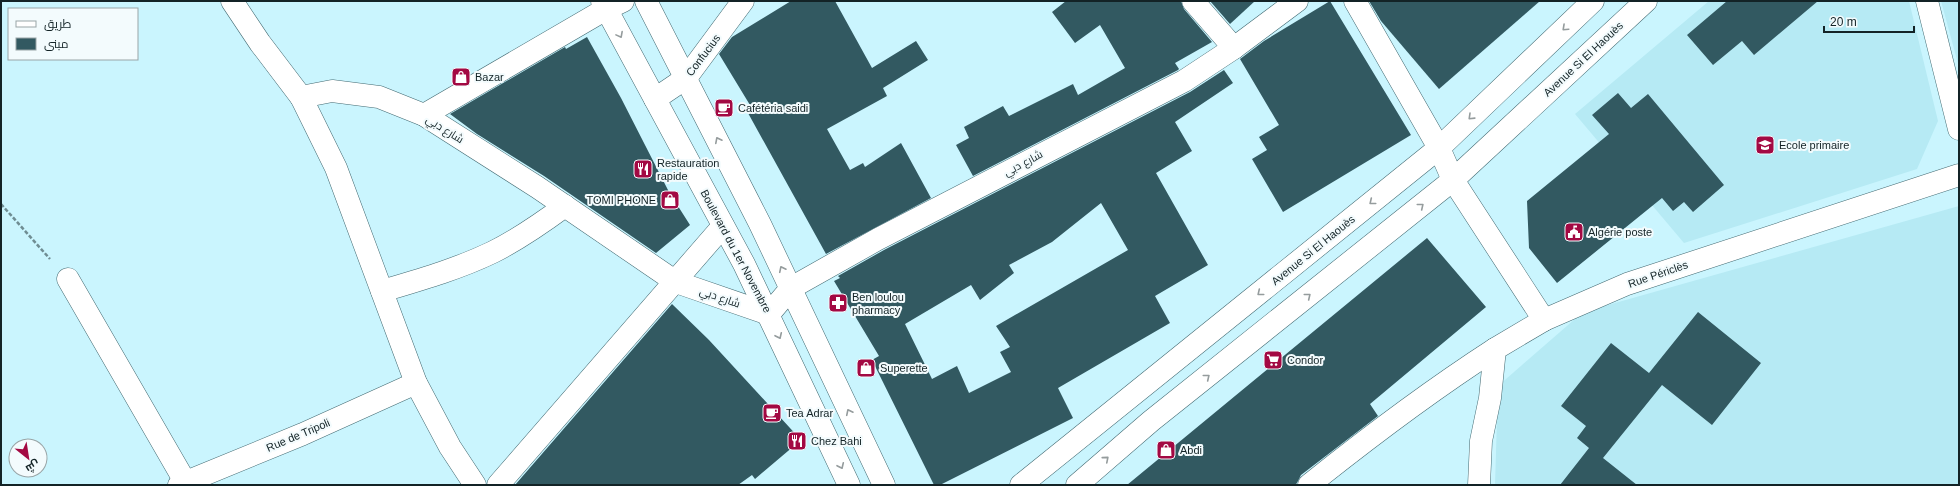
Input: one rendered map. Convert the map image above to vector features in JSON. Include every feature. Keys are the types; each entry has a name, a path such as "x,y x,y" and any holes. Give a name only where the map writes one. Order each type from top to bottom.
{"street":[{"path":"232,1 260,43 301,97 336,168 416,383 450,447 475,485"},
{"path":"646,1 792,288 882,484"},
{"name":"Confucius","path":"654,99 686,78 743,1"},
{"path":"1193,1 1234,48"},
{"name":"شارع دبي","path":"301,97 332,90 379,97 424,115 566,206 676,282 769,314 792,288 885,236 1184,80 1234,48 1297,1"},
{"path":"1355,1 1439,148 1453,180 1544,320"},
{"name":"Avenue Si El Haouès","path":"1021,485 1439,148 1593,1"},
{"name":"Avenue Si El Haouès","path":"1077,485 1151,421 1453,180 1646,1"},
{"path":"1927,1 1959,130"},
{"path":"424,115 610,4"},
{"name":"Boulevard du 1er Novembre","path":"610,4 654,99 769,314 849,485"},
{"name":"Rue Périclès","path":"1309,485 1368,438 1439,385 1544,320 1627,284 1959,175"},
{"path":"382,291 446,271 492,253 531,231 566,206"},
{"path":"498,485 676,282 723,226"},
{"path":"68,279 183,484"},
{"path":"1478,485 1481,442 1490,398 1495,349"},
{"name":"Rue de Tripoli","path":"183,484 304,434 416,383"}],"path":[{"path":"1,204 68,279"}],"shaded area":[{"name":"Ecole primaire","path":"1709,1 1909,1 1938,121 1917,169 1684,243 1575,114"},
{"path":"1941,1 1959,1 1959,67"},
{"path":"1959,206 1959,485 1495,485 1498,386 1583,312"}],"building":[{"path":"791,1 835,1 872,68 916,41 928,60 883,88 887,96 827,129 850,170 863,163 865,167 901,143 931,198 826,254 748,113 753,110 719,54 732,37"},
{"path":"1066,1 1181,1 1184,9 1212,42 1175,63 1179,69 1178,70 973,176 956,145 969,138 964,127 1003,106 1009,116 1073,84 1078,95 1125,68 1100,25 1075,43 1052,12"},
{"path":"1210,1 1255,1 1230,24"},
{"path":"1330,1 1411,135 1283,212 1252,159 1267,150 1259,137 1279,125 1240,59 1264,41"},
{"path":"1369,1 1540,1 1439,89 1381,21"},
{"path":"1727,1 1818,1 1754,55 1742,41 1713,65 1687,35"},
{"path":"587,37 621,98 669,192 690,225 656,253 544,176 477,134 450,114 565,47 566,49"},
{"path":"1224,70 1233,83 1175,122 1192,151 1156,173 1208,265 1155,296 1170,323 1058,388 1073,418 940,485 934,485 872,360 879,356 834,281 840,278 838,276 884,250 1190,92","holes":["1101,203 1128,250 996,326 1010,347 1000,352 1011,372 969,393 957,366 932,379 905,324 971,285 980,300 1014,273 1009,265 1052,242"]},
{"path":"1618,93 1631,108 1648,94 1724,185 1693,212 1684,202 1673,211 1662,198 1557,283 1529,248 1527,201 1609,134 1592,115"},
{"path":"1427,238 1486,307 1370,404 1378,416 1301,475 1295,485 1127,485"},
{"path":"672,304 709,340 801,440 755,479 752,475 738,485 515,485"},
{"path":"1698,312 1761,363 1712,425 1662,385 1603,458 1637,485 1560,485 1589,448 1577,438 1586,426 1561,406 1611,343 1649,373"}],"place":[{"name":"Bazar","path":"461,77"},
{"name":"Cafétéria saidi","path":"724,108"},
{"name":"Ecole primaire","path":"1765,145"},
{"name":"Restauration rapide","path":"643,169"},
{"name":"TOMI PHONE","path":"670,200"},
{"name":"Algérie poste","path":"1574,232"},
{"name":"Ben loulou pharmacy","path":"838,303"},
{"name":"Condor","path":"1273,360"},
{"name":"Superette","path":"866,368"},
{"name":"Tea Adrar","path":"772,413"},
{"name":"Chez Bahi","path":"797,441"},
{"name":"Abdi","path":"1166,450"}]}
